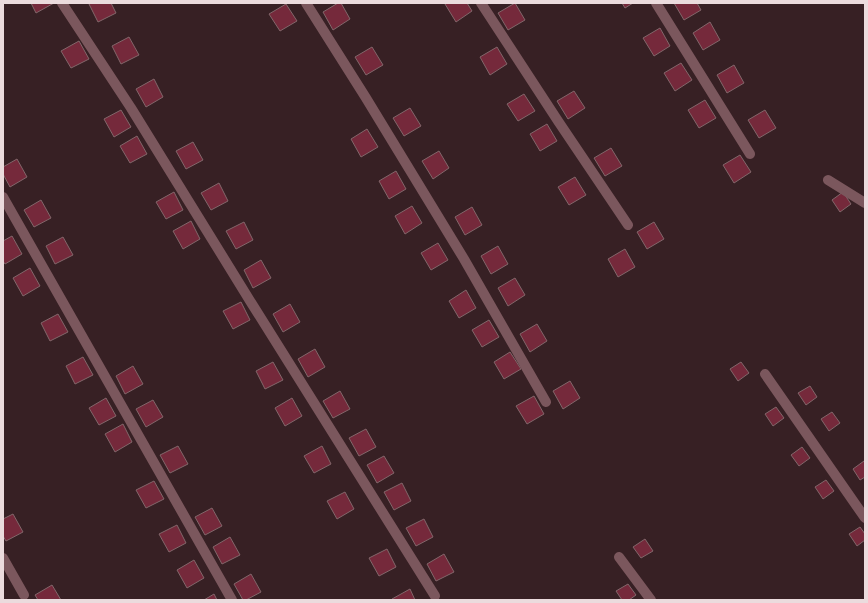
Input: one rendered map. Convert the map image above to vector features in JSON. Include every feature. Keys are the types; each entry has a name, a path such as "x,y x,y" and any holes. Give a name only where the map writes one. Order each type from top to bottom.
{"street":[{"path":"62,3 131,108 435,596"},
{"path":"306,3 366,98 460,253 546,402"},
{"path":"480,3 628,225"},
{"path":"656,3 750,154"},
{"path":"828,180 865,203"},
{"path":"3,197 232,600"},
{"path":"765,374 865,518"},
{"path":"619,557 651,600"},
{"path":"3,558 24,595"}],"building":[{"path":"31,3 54,3 36,13"},
{"path":"111,3 116,13 98,22 89,4"},
{"path":"338,3 341,3 350,19 333,30 323,12"},
{"path":"467,3 472,11 456,22 445,4"},
{"path":"515,3 525,20 508,30 498,13"},
{"path":"622,3 633,3 625,8"},
{"path":"674,3 697,3 701,10 684,20"},
{"path":"286,4 297,21 280,31 269,14"},
{"path":"710,22 720,40 703,50 693,33"},
{"path":"660,28 670,46 654,56 643,38"},
{"path":"129,37 139,55 121,64 112,46"},
{"path":"79,41 89,59 71,68 61,51"},
{"path":"372,47 383,65 366,75 355,57"},
{"path":"497,47 507,64 490,75 480,57"},
{"path":"681,63 692,80 675,91 664,73"},
{"path":"734,65 744,83 727,93 717,75"},
{"path":"154,79 163,97 146,107 136,89"},
{"path":"574,91 585,108 568,119 557,101"},
{"path":"524,94 535,111 518,121 507,104"},
{"path":"705,100 716,118 699,128 688,110"},
{"path":"410,108 421,126 404,136 393,118"},
{"path":"121,110 131,127 114,137 104,119"},
{"path":"765,110 776,128 759,138 748,120"},
{"path":"547,124 557,141 540,151 530,134"},
{"path":"367,129 378,147 361,157 351,139"},
{"path":"137,136 147,154 130,163 120,146"},
{"path":"193,142 203,160 186,169 176,151"},
{"path":"611,148 622,166 605,176 594,158"},
{"path":"439,151 449,168 433,179 422,161"},
{"path":"740,155 751,172 734,183 723,165"},
{"path":"17,159 27,177 10,187 3,174 3,167"},
{"path":"396,171 406,189 389,199 379,181"},
{"path":"575,177 586,195 569,205 558,187"},
{"path":"219,183 228,201 211,210 201,193"},
{"path":"174,192 183,210 166,219 156,202"},
{"path":"843,192 851,204 840,212 832,200"},
{"path":"41,200 51,218 34,227 24,210"},
{"path":"412,206 422,223 405,234 395,216"},
{"path":"472,207 482,225 465,235 455,217"},
{"path":"191,221 200,239 183,249 173,231"},
{"path":"244,222 253,240 236,249 226,231"},
{"path":"654,222 664,239 647,249 637,232"},
{"path":"12,236 22,254 5,264 3,261 3,241"},
{"path":"63,237 73,255 55,264 46,246"},
{"path":"438,243 448,260 431,270 421,253"},
{"path":"498,246 508,264 491,274 481,256"},
{"path":"625,249 635,267 618,277 608,259"},
{"path":"261,260 271,278 253,288 244,270"},
{"path":"30,268 40,286 23,296 13,278"},
{"path":"515,278 525,295 508,306 498,288"},
{"path":"466,290 476,308 459,318 449,301"},
{"path":"241,302 250,320 233,329 223,311"},
{"path":"290,304 300,322 283,332 273,314"},
{"path":"58,314 68,332 50,341 41,323"},
{"path":"489,320 499,337 482,347 472,330"},
{"path":"537,324 547,341 530,352 520,334"},
{"path":"315,349 325,367 308,377 298,359"},
{"path":"510,352 521,369 504,379 494,362"},
{"path":"83,357 93,375 75,384 66,366"},
{"path":"273,362 283,380 265,389 256,371"},
{"path":"741,362 749,373 738,381 730,369"},
{"path":"133,366 143,384 125,394 116,376"},
{"path":"570,381 580,398 563,409 553,391"},
{"path":"810,386 817,397 806,405 798,393"},
{"path":"340,391 350,409 333,418 323,401"},
{"path":"534,396 544,414 527,424 516,406"},
{"path":"106,398 116,416 99,425 89,408"},
{"path":"292,398 302,416 285,426 275,408"},
{"path":"153,400 163,417 146,427 136,409"},
{"path":"776,407 784,418 773,426 765,414"},
{"path":"832,412 840,423 829,431 821,419"},
{"path":"123,424 132,442 115,452 105,434"},
{"path":"366,429 376,447 359,456 349,438"},
{"path":"178,446 188,464 170,473 160,455"},
{"path":"322,446 331,464 314,473 304,456"},
{"path":"802,447 810,458 799,466 791,455"},
{"path":"384,456 394,473 377,483 367,465"},
{"path":"864,461 865,477 860,480 853,469"},
{"path":"826,480 834,491 823,499 815,487"},
{"path":"154,481 164,499 146,508 136,490"},
{"path":"402,483 411,501 394,510 384,492"},
{"path":"345,492 354,509 337,519 327,501"},
{"path":"212,508 222,526 205,535 195,517"},
{"path":"13,514 23,532 6,541 3,536 3,519"},
{"path":"424,519 433,537 416,546 406,528"},
{"path":"177,525 186,543 169,552 159,534"},
{"path":"860,527 865,534 865,540 857,546 849,534"},
{"path":"230,537 240,555 222,564 213,547"},
{"path":"645,539 653,551 641,558 633,547"},
{"path":"387,549 396,567 379,576 369,558"},
{"path":"444,554 454,572 436,581 427,564"},
{"path":"194,560 204,578 187,588 177,570"},
{"path":"251,574 261,592 246,600 243,600 234,584"},
{"path":"628,584 636,595 629,600 622,600 616,591"},
{"path":"52,585 61,600 38,600 35,595"},
{"path":"410,589 415,600 392,599"},
{"path":"214,594 217,600 204,600"}]}
